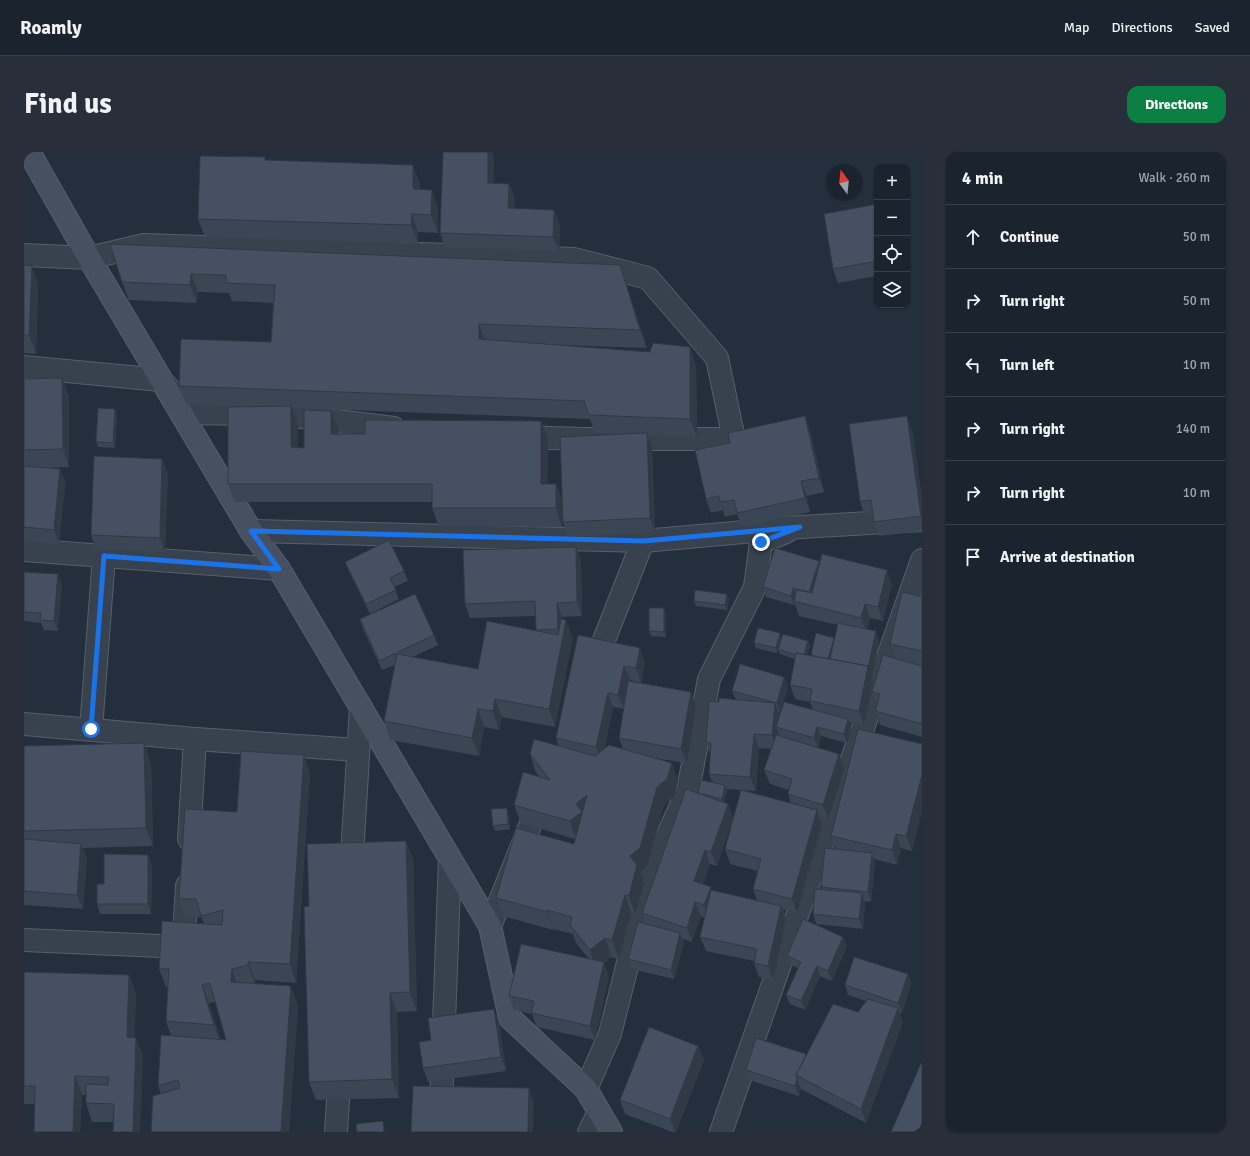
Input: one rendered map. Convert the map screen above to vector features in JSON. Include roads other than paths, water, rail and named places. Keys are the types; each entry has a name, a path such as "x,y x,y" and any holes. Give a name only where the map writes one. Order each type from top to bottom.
{"main road":[{"path":"29,152 161,380 251,531 279,569 490,926 510,1018 586,1089 611,1132"}],"street":[{"path":"24,255 90,258 144,245 558,258 574,259 648,278 718,358 734,439 583,439 496,436"},
{"path":"24,367 161,380 190,413 286,415 410,430"},
{"path":"251,531 644,541 800,527 922,520"},
{"path":"586,1089 610,1034 650,874 688,790 709,679 755,587 761,542 800,527"},
{"path":"584,689 644,541"},
{"path":"24,550 279,569"},
{"path":"91,729 104,556"},
{"path":"721,1132 922,560"},
{"path":"350,894 361,707"},
{"path":"24,724 195,739 358,750"},
{"path":"182,970 195,739"},
{"path":"490,926 549,778"},
{"path":"440,1132 450,859"},
{"path":"24,940 183,947"},
{"path":"336,1132 340,1052"},
{"path":"589,1132 599,1112"}]}
